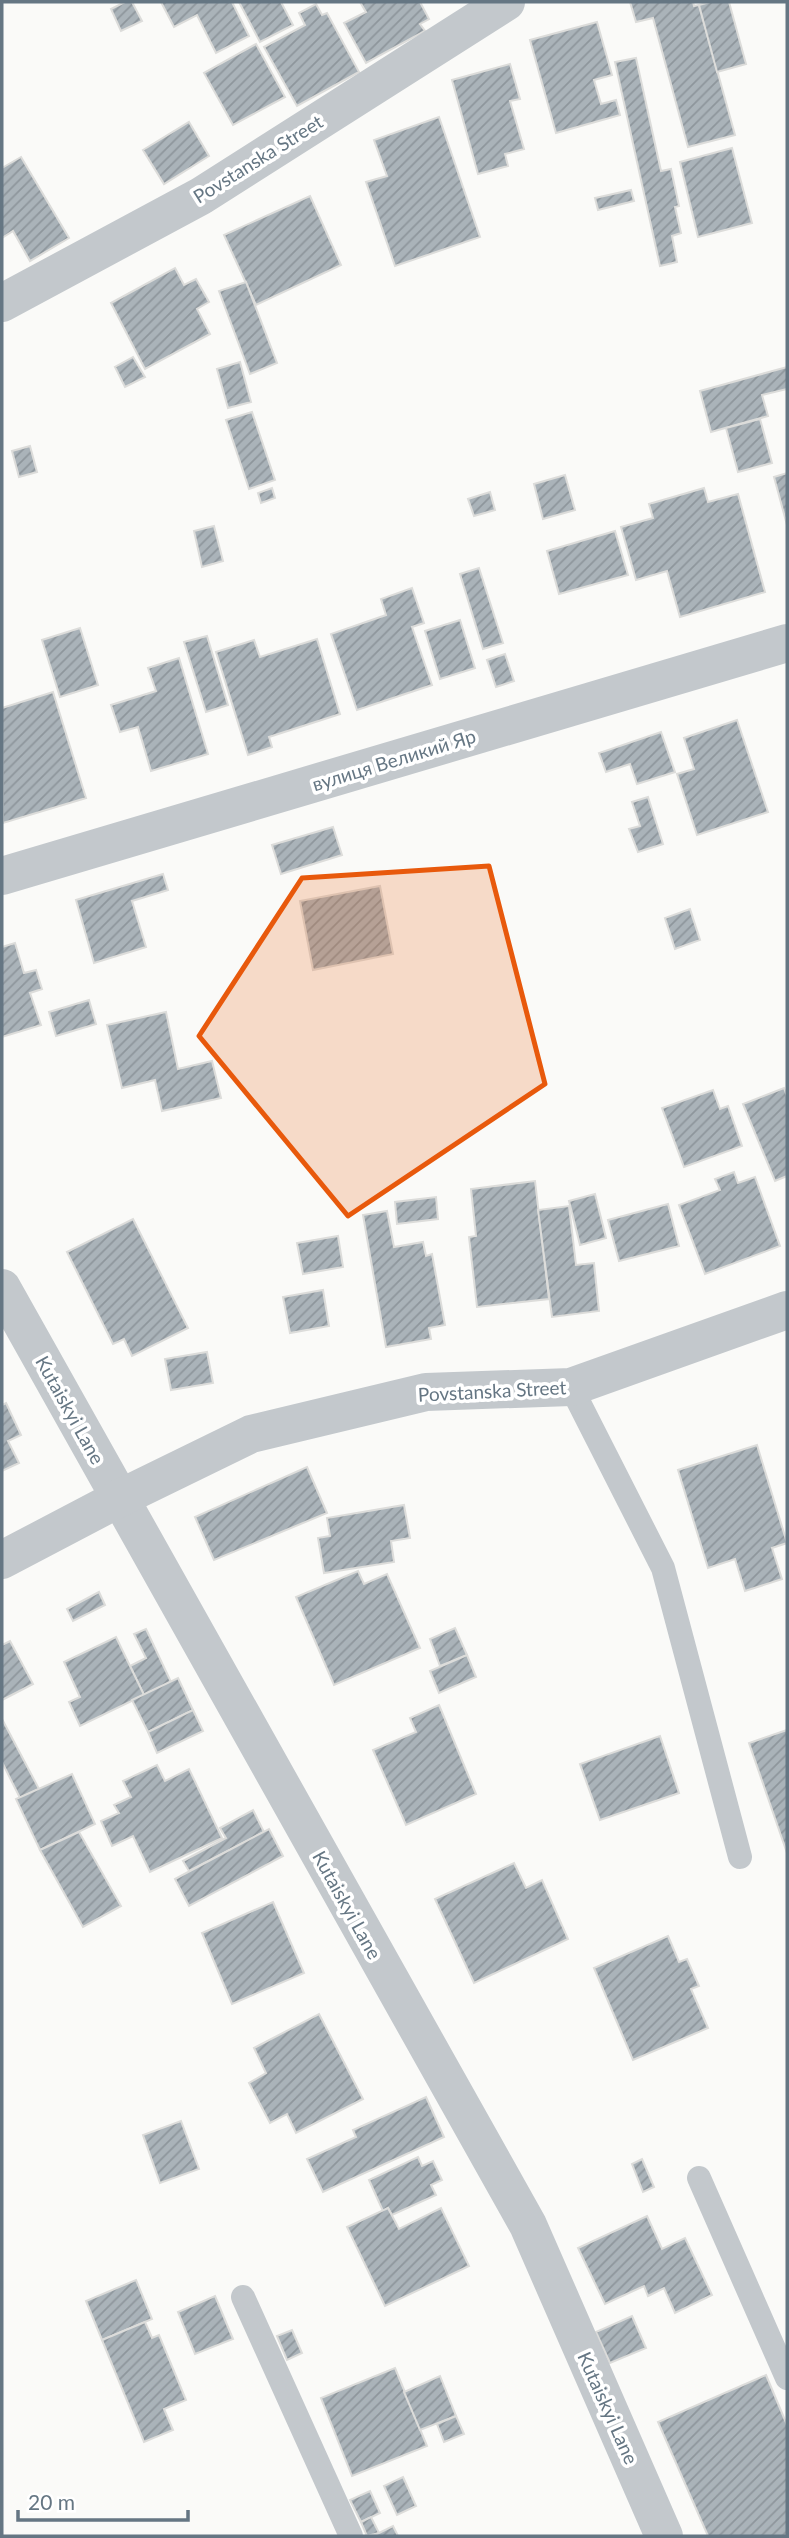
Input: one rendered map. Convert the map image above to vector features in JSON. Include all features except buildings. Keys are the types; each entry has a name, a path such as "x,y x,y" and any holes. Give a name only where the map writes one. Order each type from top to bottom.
{"street":[{"name":"Povstanska Street","path":"2,303 201,196 506,2"},
{"name":"вулиця Великий Яр","path":"2,876 787,643"},
{"name":"Kutaiskyi Lane","path":"2,1287 118,1499 528,2225 664,2536"},
{"name":"Povstanska Street","path":"2,1560 251,1434 426,1392 571,1387 787,1310"}],"lane":[{"path":"571,1387 663,1568 740,1857"},
{"path":"699,2178 787,2378"},
{"path":"243,2297 351,2536"}],"highlighted area":[{"path":"489,866 545,1084 348,1216 199,1036 302,878"}]}
